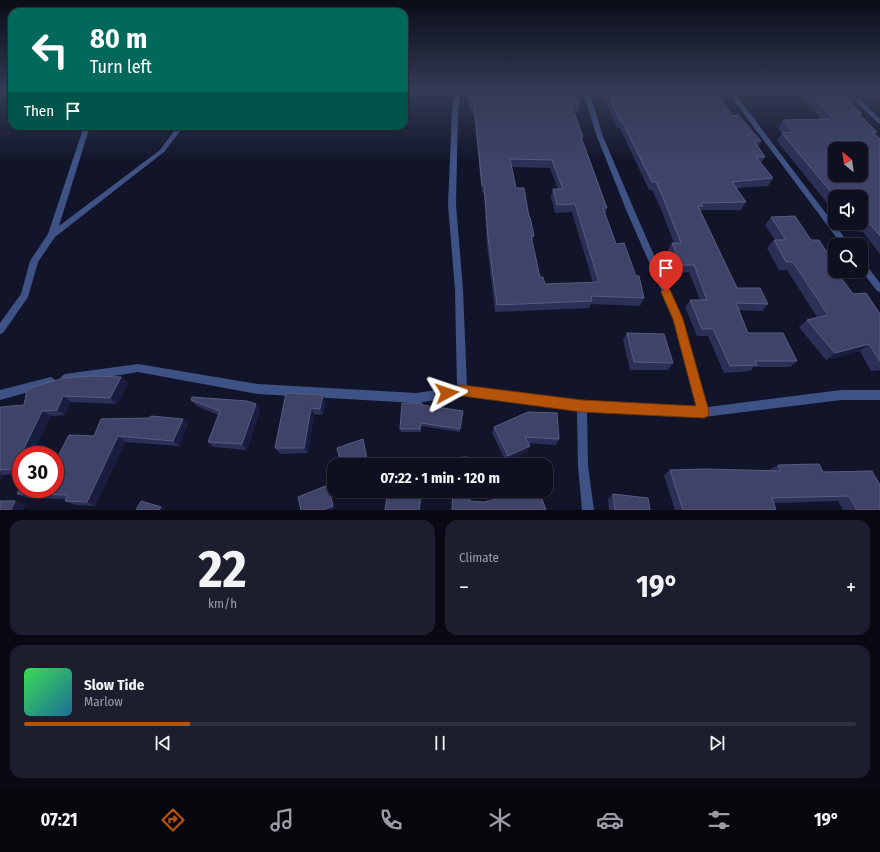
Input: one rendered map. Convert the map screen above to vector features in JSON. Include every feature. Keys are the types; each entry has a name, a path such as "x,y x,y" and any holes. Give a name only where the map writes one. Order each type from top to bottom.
{"street":[{"path":"455,114 452,204 459,290 462,391"},
{"path":"593,114 599,134 631,212 678,319 704,412"},
{"path":"747,114 841,238"},
{"path":"872,114 880,122"},
{"path":"0,330 25,294 34,261 52,235 86,130"},
{"path":"52,235 162,151 178,130"},
{"path":"868,273 880,289"},
{"path":"0,395 86,375 138,368 258,389 416,398 462,391 582,406 704,412 841,395 880,395"},
{"path":"582,406 583,466 588,510"}],"building":[{"path":"475,114 575,114 583,137 581,137 607,208 603,208 616,244 624,243 636,276 639,276 644,298 591,296 592,301 497,305 488,237 484,185 482,185","holes":["510,159 552,160 563,189 553,189 557,205 575,204 599,282 545,284 543,277 540,277 531,236 534,236 524,188 516,188"]},
{"path":"617,114 731,114 732,116 738,115 761,141 754,141 765,157 756,157 773,178 732,182 746,202 701,203 703,206 698,206 737,288 760,288 768,304 736,303 748,333 783,333 797,361 755,361 757,365 730,366 713,329 702,329 690,300 707,300 694,265 681,265 672,243 681,243 664,200 656,182 652,182 622,121 620,121"},
{"path":"829,114 859,114 877,132 872,132 880,139 880,236 870,224 868,224 868,190 829,190 782,133 793,132 783,120 833,119"},
{"path":"795,216 811,240 819,240 828,254 828,278 841,278 853,294 866,293 880,314 880,361 869,344 835,353 807,320 828,315 793,262 786,262 774,240 786,240 771,217"},
{"path":"627,333 664,334 673,363 634,362"},
{"path":"94,376 121,377 110,398 63,396 57,410 42,411 25,446 12,446 12,469 0,470 0,407 24,405 27,389 63,378"},
{"path":"286,393 323,395 320,409 311,408 304,448 275,448"},
{"path":"192,397 247,401 256,404 242,444 208,442 220,411 191,400"},
{"path":"402,403 422,403 422,405 463,411 460,429 421,423 420,429 400,429"},
{"path":"528,412 557,413 559,439 525,437 530,446 508,456 494,427"},
{"path":"151,416 183,419 173,441 118,436 87,502 65,501 68,495 64,495 63,446 69,435 94,436 101,419 150,418"},
{"path":"363,439 367,458 339,458 337,448"},
{"path":"468,457 468,458 445,458"},
{"path":"819,464 823,472 872,471 880,485 880,510 857,510 849,496 772,498 776,510 683,510 670,470 705,469 781,471 778,465"},
{"path":"327,485 327,498 331,498 333,506 323,510 301,510 298,497"},
{"path":"613,494 648,498 650,510 615,510"},
{"path":"387,498 421,498 419,510 385,510"},
{"path":"453,498 470,498 470,501 484,502 502,498 542,498 546,510 452,510"},
{"path":"0,501 15,501 11,510 0,510"},
{"path":"141,501 161,507 159,510 136,510"}],"route":[{"path":"447,393 462,391 582,406 704,412 678,319 666,292"}]}
